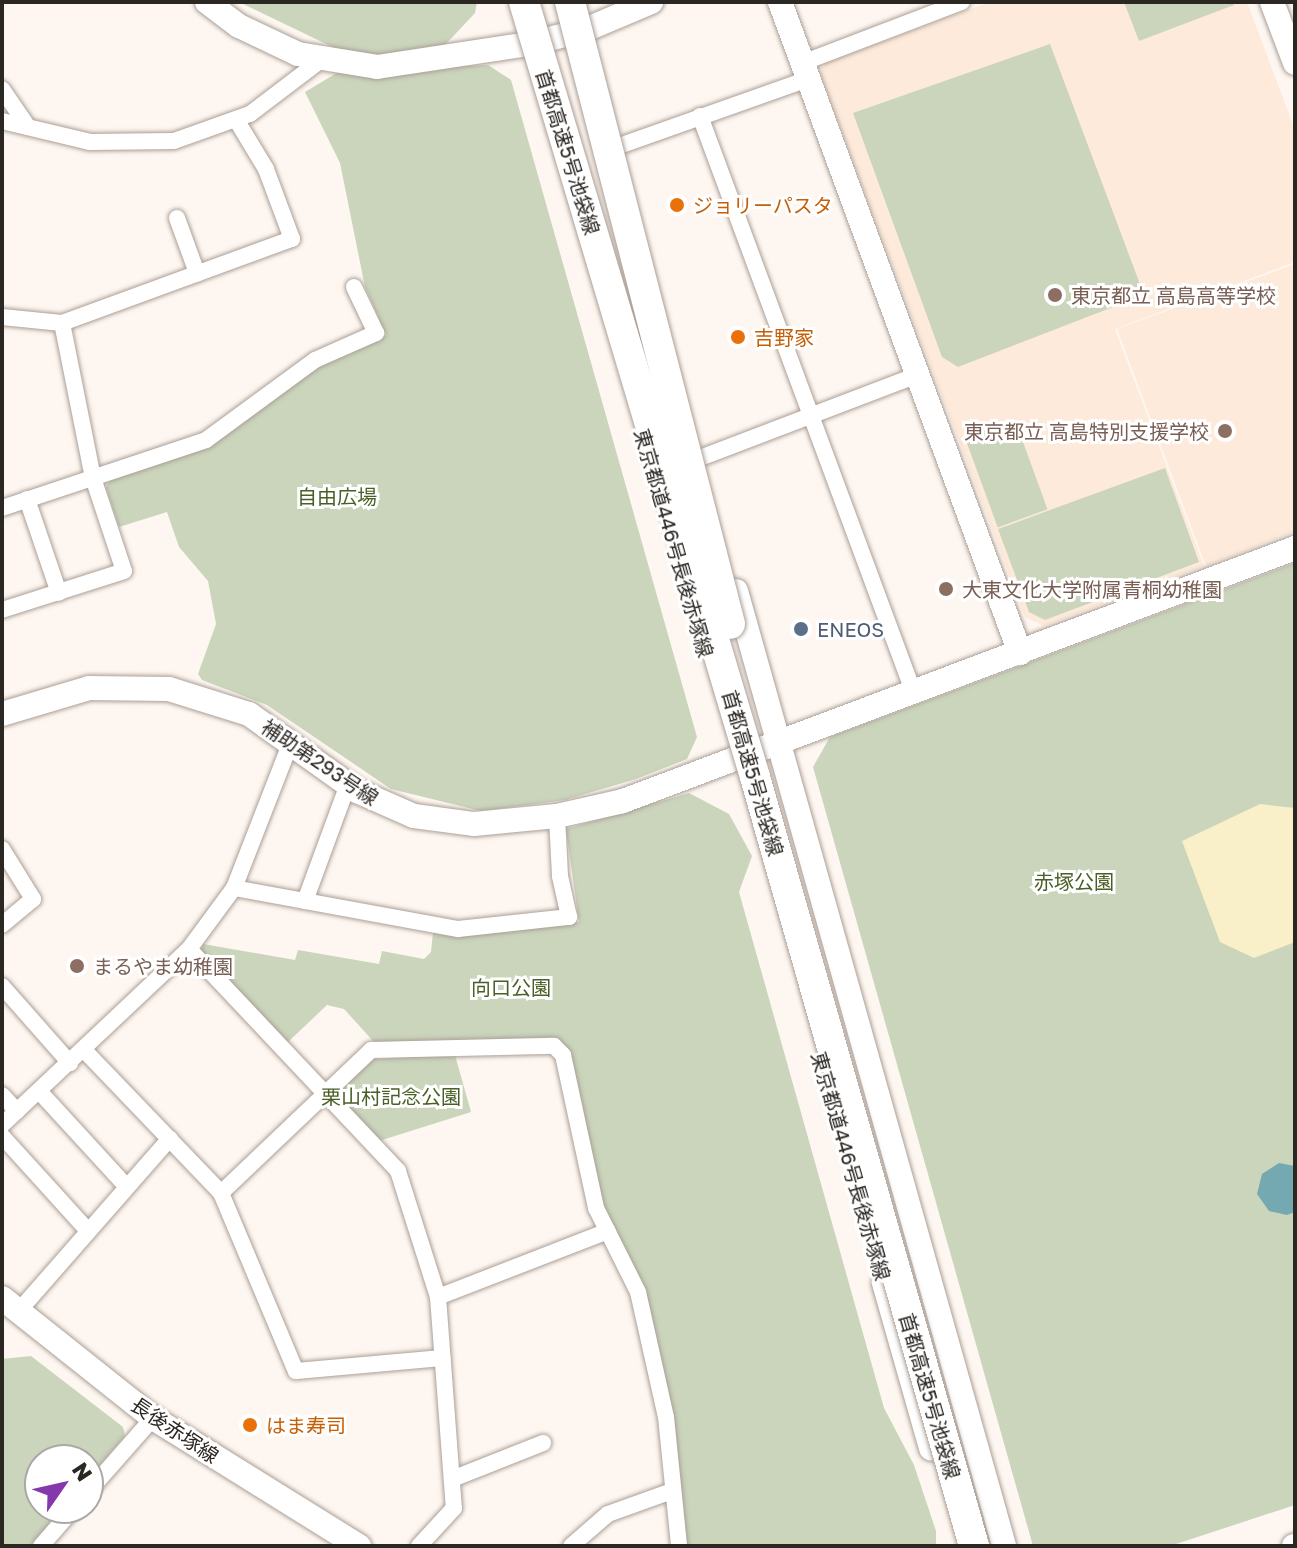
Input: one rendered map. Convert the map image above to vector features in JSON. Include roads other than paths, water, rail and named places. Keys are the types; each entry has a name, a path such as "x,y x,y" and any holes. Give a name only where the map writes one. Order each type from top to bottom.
{"highway":[{"name":"首都高速5号池袋線","path":"524,2 724,637 987,1546"},
{"path":"539,2 724,637"},
{"path":"554,2 724,637"},
{"name":"首都高速5号池袋線","path":"570,2 724,637 974,1546"}],"main road":[{"path":"207,2 275,45 321,60 405,66 529,44 585,30 651,2"},
{"name":"東京都道446号長後赤塚線","path":"517,2 737,758 960,1546"},
{"name":"東京都道446号長後赤塚線","path":"577,2 777,744 1004,1546"},
{"path":"780,2 1020,653"},
{"path":"1272,2 1295,63"},
{"name":"補助第293号線","path":"2,714 68,692 149,687 229,706 291,742 348,784 394,809 435,821 474,824 557,816 623,801 1295,548"},
{"name":"長後赤塚線","path":"7,1314 153,1418 354,1545"}],"street":[{"path":"616,147 700,116 962,2"},
{"path":"2,121 90,142 143,145 201,135 237,121 321,60"},
{"path":"2,89 28,127"},
{"path":"700,116 913,691"},
{"path":"2,317 62,323 292,239 266,169 237,121"},
{"path":"177,218 197,273"},
{"path":"2,508 206,440 315,360 376,333 354,287"},
{"path":"2,610 124,571 93,478 62,323"},
{"path":"700,458 917,375"},
{"path":"27,499 59,593"},
{"path":"2,1125 189,949 234,888 291,742"},
{"path":"305,901 348,784"},
{"path":"234,888 458,929 569,917 560,876 557,816"},
{"path":"2,849 33,899 2,925"},
{"path":"189,949 398,1171 438,1297 454,1508 419,1546"},
{"path":"2,986 70,1063"},
{"path":"221,1193 371,1050 554,1046 563,1055 596,1208 638,1292 666,1417 679,1546"},
{"path":"84,1050 221,1193 296,1371 442,1358"},
{"path":"39,1091 127,1187"},
{"path":"2,1095 17,1111"},
{"path":"2,1136 88,1231"},
{"path":"7,1314 88,1231 170,1138"},
{"path":"438,1297 608,1231"},
{"path":"104,1474 153,1418"},
{"path":"452,1479 543,1443"},
{"path":"571,1546 608,1514 672,1491"},
{"path":"41,1546 60,1524"}],"water":[{"path":"1279,1163 1295,1166 1295,1212 1287,1215 1269,1211 1257,1194 1262,1174"}],"place":[{"name":"ジョリーパスタ","path":"677,205"},
{"name":"東京都立 高島高等学校","path":"1055,295"},
{"name":"吉野家","path":"738,337"},
{"name":"東京都立 高島特別支援学校","path":"1225,431"},
{"name":"大東文化大学附属青桐幼稚園","path":"946,589"},
{"name":"ENEOS","path":"801,629"},
{"name":"まるやま幼稚園","path":"77,966"},
{"name":"はま寿司","path":"250,1425"}],"park label":[{"name":"自由広場","path":"337,496"},
{"name":"赤塚公園","path":"1074,881"},
{"name":"向口公園","path":"511,987"},
{"name":"栗山村記念公園","path":"391,1096"}]}
